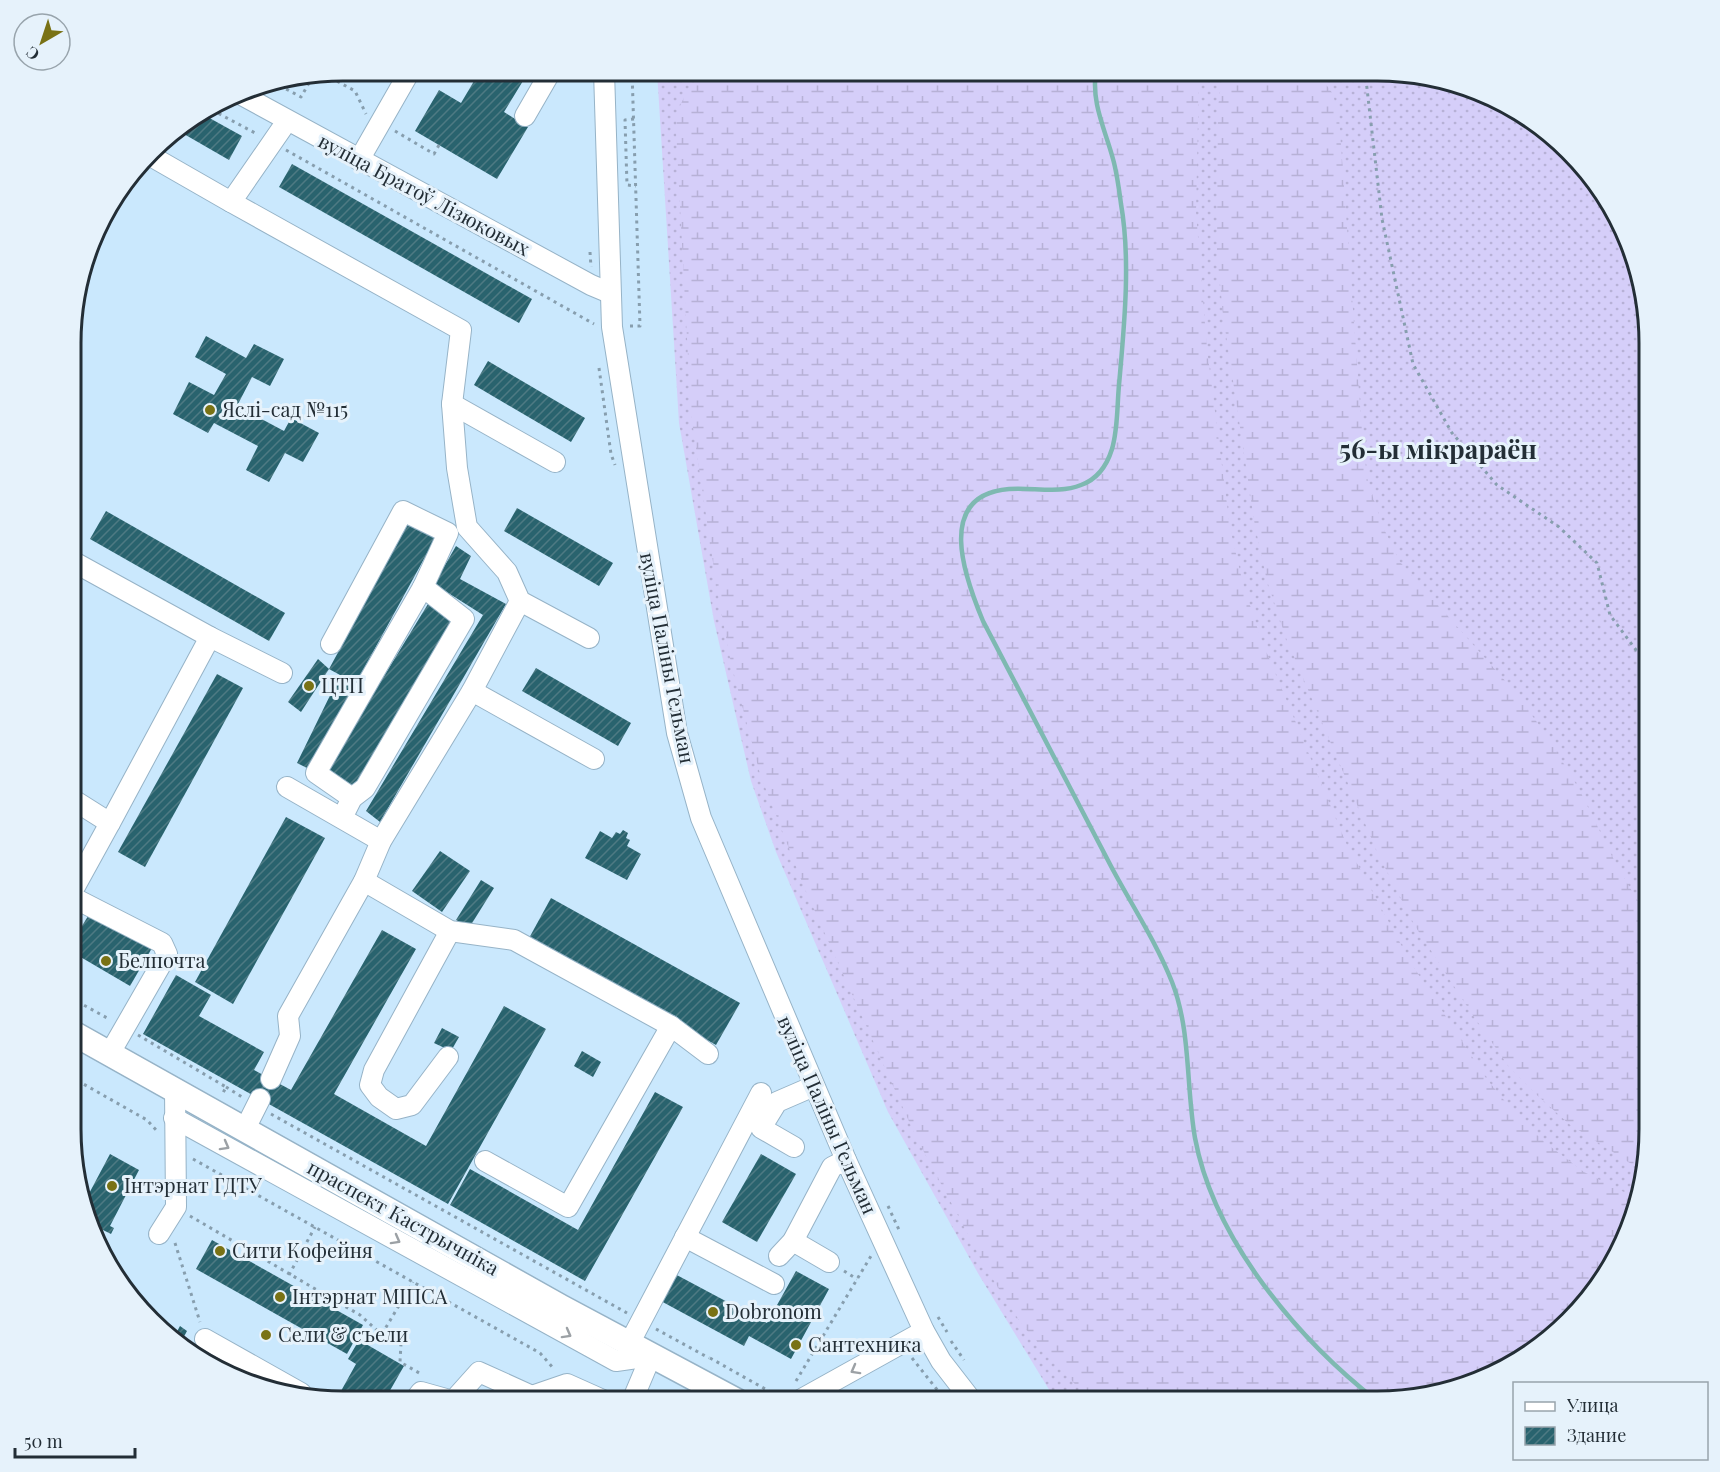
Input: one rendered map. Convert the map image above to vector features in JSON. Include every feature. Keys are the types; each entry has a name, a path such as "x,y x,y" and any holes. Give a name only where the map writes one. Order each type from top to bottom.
{"main road":[{"name":"праспект Кастрычніка","path":"81,1037 629,1344 718,1391"}],"street":[{"path":"359,160 404,81"},
{"path":"525,116 545,81"},
{"name":"вуліца Паліны Гельман","path":"604,81 612,327 677,733 701,818 846,1160 924,1331 941,1361 975,1391"},
{"name":"вуліца Братоў Лізюковых","path":"249,99 591,285 610,293"},
{"path":"231,202 287,121"},
{"path":"156,160 460,330 452,404 457,468 457,530 316,773 352,798"},
{"path":"452,404 555,462"},
{"path":"331,644 403,511 457,530 507,572 520,601 589,638"},
{"path":"81,566 210,637 282,673"},
{"path":"342,818 352,798 365,788 464,618 423,587"},
{"path":"271,1078 290,1036 288,1016 363,882 381,841 472,691 520,601"},
{"path":"81,876 210,637"},
{"path":"472,691 594,759"},
{"path":"287,787 381,841"},
{"path":"81,805 110,824"},
{"path":"363,882 450,931 514,940 671,1026 708,1054"},
{"path":"81,902 162,943 167,954 110,1053"},
{"path":"448,1057 412,1105 396,1109 379,1097 370,1085 375,1070 450,931"},
{"path":"485,1161 568,1207 671,1026"},
{"path":"794,1147 761,1128 777,1102 814,1086"},
{"path":"167,1221 174,1149 175,1089"},
{"path":"629,1344 760,1093"},
{"path":"245,1129 258,1103"},
{"path":"174,1118 616,1361 651,1356"},
{"path":"779,1256 793,1240 832,1167 846,1160"},
{"path":"685,1237 774,1284"},
{"path":"793,1240 829,1262"},
{"path":"805,1391 924,1331"},
{"path":"205,1339 286,1385"},
{"path":"636,1391 651,1356"},
{"path":"462,1391 479,1372 521,1391"},
{"path":"547,1391 567,1384 583,1391"}],"path":[{"path":"218,113 598,327 640,326 632,81"},
{"path":"1366,81 1382,219 1413,364 1452,434 1497,485 1559,526 1597,563 1610,615 1639,652"},
{"path":"284,88 301,97 308,83"},
{"path":"634,119 625,120 627,185 636,186"},
{"path":"599,376 611,454"},
{"path":"81,1003 125,1027"},
{"path":"81,1083 147,1120 174,1149 540,1353 567,1384"},
{"path":"226,1087 258,1103 600,1299"},
{"path":"167,1221 289,1275 360,1315 382,1335 401,1343 400,1362 430,1380 422,1391"},
{"path":"167,1221 187,1273 205,1339"},
{"path":"289,1275 315,1227"},
{"path":"798,1391 873,1251"},
{"path":"382,1335 413,1282"},
{"path":"937,1314 971,1369"},
{"path":"911,1354 915,1365 937,1391"}],"green space":[{"path":"658,81 1377,81 1411,83 1461,95 1508,116 1550,146 1574,170 1595,197 1612,227 1630,275 1637,309 1639,343 1639,1129 1634,1180 1625,1213 1612,1245 1595,1275 1574,1302 1550,1326 1523,1347 1493,1364 1445,1382 1411,1389 1377,1391 1050,1391 979,1275 888,1112 776,852 751,781 714,621 679,423"},
{"path":"701,81 1199,81 1196,212 1207,349 1230,528 1243,584 1261,639 1346,843 1411,963 1486,1078 1516,1115 1547,1144 1584,1172 1630,1195 1612,1245 1595,1275 1574,1302 1550,1326 1523,1347 1493,1364 1461,1377 1411,1389 1081,1391 1022,1325 987,1270 916,1137 804,887 760,774 731,663 717,589 691,414 676,130 679,108 688,89"},
{"path":"1222,81 1323,81 1333,94 1339,118 1363,446 1368,482 1383,527 1400,562 1515,692 1547,736 1579,789 1616,864 1639,903 1639,1129 1636,1167 1569,1124 1538,1096 1509,1067 1472,1014 1415,926 1378,854 1286,638 1267,581 1255,526 1223,315 1217,252 1218,107"}],"building":[{"path":"474,81 523,81 504,112 528,127 497,179 415,131 439,90 461,103"},
{"path":"209,118 242,136 229,160 185,134"},
{"path":"292,164 532,299 519,323 279,187"},
{"name":"Яслі-сад №115","path":"206,336 246,358 254,344 284,359 270,386 252,377 237,406 284,431 291,418 319,433 303,462 285,453 269,482 246,470 258,446 214,423 208,433 173,414 189,382 214,395 226,374 195,357"},
{"path":"488,361 585,418 571,442 474,385"},
{"path":"517,508 613,563 599,586 504,531"},
{"path":"106,511 285,613 269,641 90,539"},
{"path":"410,520 436,537 309,769 297,763 340,675 329,669"},
{"path":"456,546 471,556 460,579 506,604 380,822 366,811 483,615 434,584"},
{"path":"428,604 455,620 353,789 326,771"},
{"name":"ЦТП","path":"318,659 329,669 301,712 288,702"},
{"path":"536,668 631,723 618,746 522,691"},
{"path":"217,674 243,688 145,867 118,852"},
{"path":"286,817 325,838 233,1004 195,982"},
{"path":"623,830 628,833 626,838 630,840 627,846 641,854 627,880 585,858 600,831 612,838 616,832 620,834"},
{"path":"440,851 470,871 442,912 412,891"},
{"path":"481,880 494,888 469,928 456,920"},
{"path":"551,898 740,1003 716,1045 528,940"},
{"path":"90,913 152,948 130,986 81,957 81,928"},
{"path":"382,930 416,949 334,1094 426,1146 504,1006 546,1029 448,1204 143,1034 176,975 211,995 199,1016 264,1052 254,1070 291,1090"},
{"path":"442,1028 459,1037 451,1051 434,1043"},
{"path":"582,1051 601,1062 593,1077 574,1066"},
{"path":"655,1092 683,1107 585,1281 450,1205 470,1169 578,1230"},
{"name":"Інтэрнат ГДТУ","path":"110,1154 139,1170 110,1226 114,1228 111,1234 101,1229 89,1193"},
{"path":"761,1154 796,1174 757,1242 722,1222"},
{"name":"Інтэрнат МІПСА","path":"212,1240 363,1325 347,1354 196,1269"},
{"path":"796,1271 829,1289 791,1359 749,1336 744,1346 659,1300 673,1273 767,1323"},
{"path":"180,1326 187,1331 184,1337 177,1332"},
{"path":"359,1340 404,1366 390,1391 341,1391 356,1364 348,1359"}],"waterway":[{"path":"1095,81 1097,105 1116,170 1126,248 1124,318 1112,449 1101,471 1081,485 1055,490 1009,489 986,495 971,506 963,522 961,541 964,562 983,621 1113,870 1152,939 1172,982 1178,1000 1185,1039 1195,1138 1205,1176 1220,1213 1263,1284 1289,1317 1317,1348 1365,1391"}],"place":[{"name":"Яслі-сад №115","path":"210,410"},
{"name":"ЦТП","path":"309,686"},
{"name":"Белпочта","path":"106,961"},
{"name":"Інтэрнат ГДТУ","path":"112,1186"},
{"name":"Сити Кофейня","path":"220,1251"},
{"name":"Інтэрнат МІПСА","path":"280,1297"},
{"name":"Dobronom","path":"713,1312"},
{"name":"Сели & съели","path":"266,1335"},
{"name":"Сантехника","path":"796,1345"}],"district":[{"name":"56-ы мікрараён","path":"1438,450"}]}
